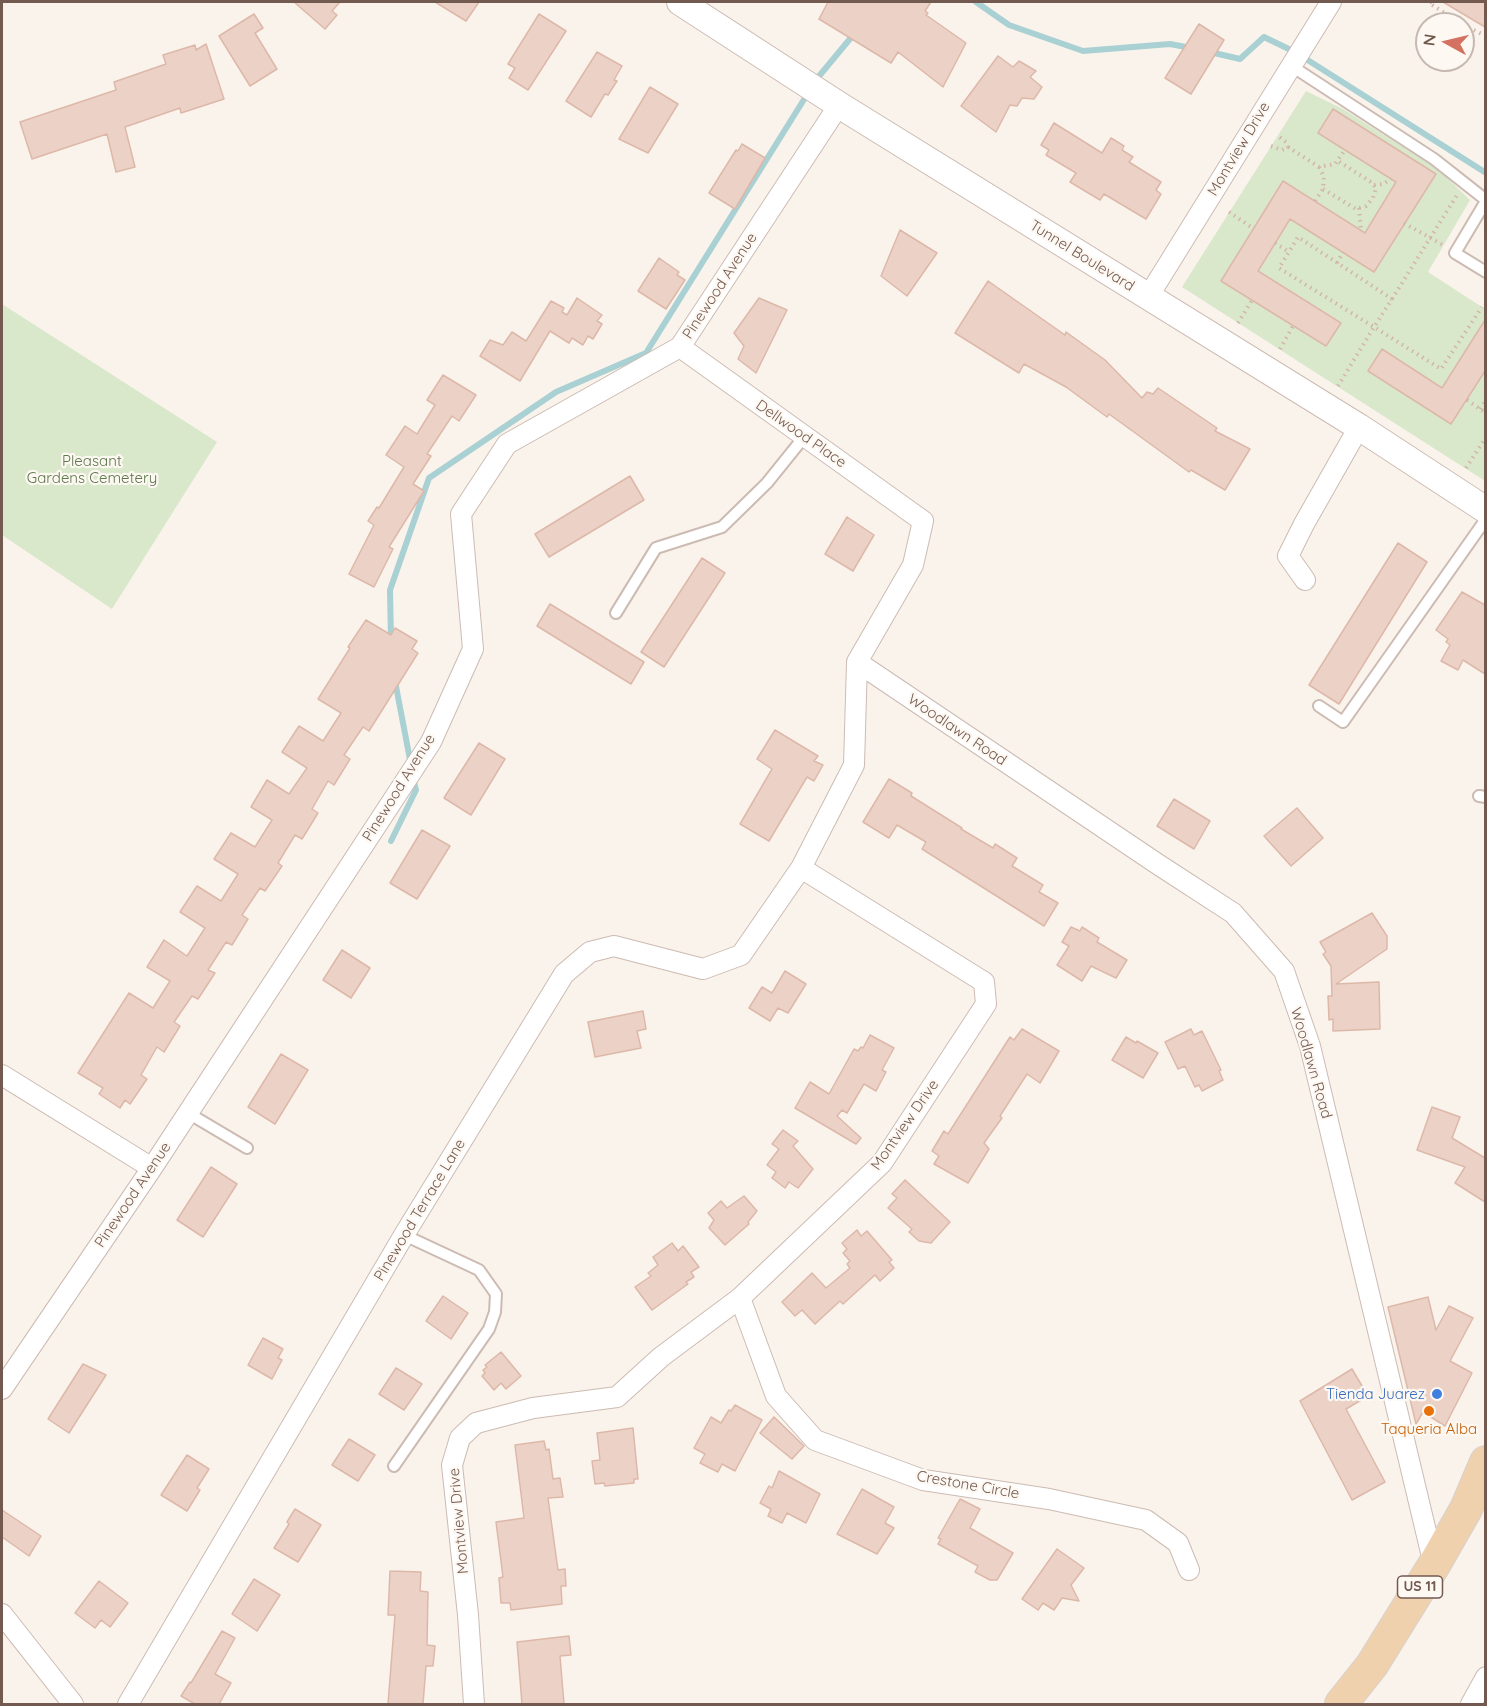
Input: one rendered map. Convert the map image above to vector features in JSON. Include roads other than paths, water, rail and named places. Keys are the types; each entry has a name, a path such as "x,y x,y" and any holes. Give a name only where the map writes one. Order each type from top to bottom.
{"main road":[{"name":"US 11","path":"1341,1704 1372,1665 1434,1565 1466,1509 1485,1462"}],"street":[{"name":"Tunnel Boulevard","path":"680,2 839,105 1359,427 1485,510"},
{"name":"Montview Drive","path":"1148,297 1331,2"},
{"name":"Pinewood Avenue","path":"2,1389 152,1168 431,742 473,649 461,514 507,444 680,347 839,105"},
{"name":"Dellwood Place","path":"680,347 923,521 913,565 856,662"},
{"path":"1305,580 1288,556 1359,427"},
{"path":"801,868 854,765 856,662"},
{"name":"Woodlawn Road","path":"856,662 1159,866 1233,913 1284,971 1310,1046 1434,1565"},
{"name":"Montview Drive","path":"474,1704 468,1615 452,1465 460,1438 476,1423 533,1408 617,1397 661,1357 740,1298 882,1163 986,1004 984,982 801,868"},
{"name":"Pinewood Terrace Lane","path":"128,1704 404,1235 564,974 590,952 614,946 703,969 741,955 801,868"},
{"path":"2,1075 152,1168"},
{"name":"Crestone Circle","path":"740,1298 776,1396 815,1440 923,1480 1049,1499 1146,1520 1178,1543 1189,1570"},
{"path":"2,1614 73,1704"},
{"path":"1471,1704 1485,1677"}],"lane":[{"path":"1290,65 1434,159 1485,201 1455,253 1485,272"},
{"path":"616,613 656,548 722,527 767,483 804,437"},
{"path":"1319,706 1344,722 1485,519"},
{"path":"188,1113 247,1148"},
{"path":"394,1466 489,1329 496,1303 496,1294 479,1270 404,1235"}],"waterway":[{"path":"976,2 1009,25 1083,51 1170,44 1191,48"},
{"path":"815,81 854,34"},
{"path":"1210,52 1240,59 1264,37 1295,52 1486,173"},
{"path":"391,641 390,590 429,478 556,392 646,353 808,93"},
{"path":"395,681 411,765"},
{"path":"391,841 416,790 413,778"}],"place":[{"name":"Tienda Juarez","path":"1437,1394"},
{"name":"Taqueria Alba","path":"1429,1411"}],"park label":[{"name":"Pleasant Gardens Cemetery","path":"92,470"}]}
